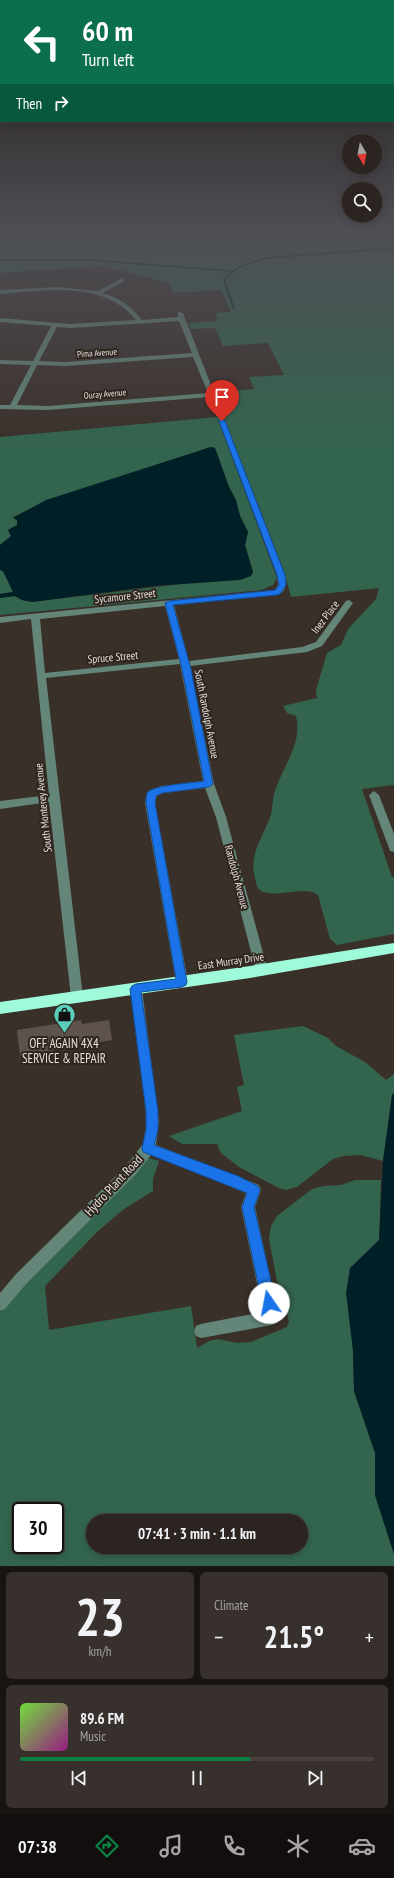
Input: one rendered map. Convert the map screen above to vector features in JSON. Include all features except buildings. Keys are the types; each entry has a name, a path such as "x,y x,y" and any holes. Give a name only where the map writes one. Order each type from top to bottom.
{"highway":[{"name":"East Murray Drive","path":"0,1008 262,971 394,948"}],"street":[{"path":"128,305 133,309 141,322"},
{"path":"0,320 54,326 141,322 180,316 212,395"},
{"path":"12,408 54,326"},
{"name":"Pima Avenue","path":"0,362 34,364 90,363 195,355"},
{"name":"Ouray Avenue","path":"0,407 53,407 212,395"},
{"name":"Sycamore Street","path":"0,620 277,592 282,585 281,575 212,395"},
{"name":"South Randolph Avenue","path":"169,603 185,662 209,784"},
{"name":"Inez Place","path":"319,644 349,603"},
{"name":"South Monterey Avenue","path":"36,616 54,798 78,997"},
{"name":"Spruce Street","path":"42,676 304,650 319,644"},
{"path":"182,982 150,803 152,794 161,790 209,784"},
{"name":"Randolph Avenue","path":"209,784 221,817 262,971"},
{"path":"374,795 394,848"},
{"path":"0,805 54,798"},
{"name":"Hydro Plant Road","path":"0,1304 21,1279 131,1170 148,1148 152,1130 152,1111 136,989"},
{"path":"148,1148 234,1180 254,1190 248,1207 272,1318 201,1331"}],"green space":[{"path":"228,305 394,305 394,785 362,789 392,877 394,877 394,934 337,945 330,939 318,895 312,892 304,891 271,893 264,892 257,887 254,870 255,855 259,841 270,817 273,798 278,782 295,745 297,736 296,716 287,713 283,706 317,698 316,690 327,653 341,645 348,629 376,599 379,588 291,597 285,574 214,392 254,389 249,377 284,375 268,343 223,346 215,328 191,329 189,323 218,321 215,313 231,312"},
{"path":"217,417 277,578 273,585 261,590 0,615 0,598 15,596 22,600 32,602 189,583 253,572 245,545 248,532 240,516 236,500 229,487 215,448 211,447 46,501 13,517 17,520 17,525 8,530 11,536 0,545 0,437"},
{"path":"0,570 3,571 13,592 0,594"},
{"path":"303,1026 328,1038 336,1046 365,1062 386,1080 394,1074 394,1093 392,1095 383,1161 361,1155 344,1156 333,1159 297,1187 286,1190 279,1188 239,1167 221,1153 217,1144 182,1144 169,1136 242,1111 237,1087 244,1085 234,1035"},
{"path":"148,1158 159,1161 153,1179 153,1191 124,1209 98,1231 45,1286 49,1330 191,1306 197,1348 209,1341 218,1339 237,1343 251,1342 287,1327 289,1321 280,1298 269,1238 271,1226 277,1216 312,1189 324,1186 341,1185 355,1180 381,1180 379,1240 365,1254 353,1351 354,1391 375,1453 375,1495 394,1554 394,1566 0,1566 0,1312 20,1289"}],"water":[{"path":"211,447 215,448 229,487 236,500 240,516 248,532 245,545 253,572 251,576 240,580 154,586 32,602 22,600 15,596 0,598 0,594 13,592 3,571 0,570 0,545 11,536 8,530 17,525 17,520 13,518 46,500"},
{"path":"394,1093 394,1554 375,1495 375,1453 354,1391 353,1351 346,1293 350,1268 379,1240 383,1161 392,1095"}],"waterway":[{"path":"233,305 234,309"}],"place":[{"name":"OFF AGAIN 4X4 SERVICE & REPAIR","path":"64,1034"}],"route":[{"path":"222,421 281,575 282,585 277,592 169,603 186,669 209,784 161,790 152,794 150,803 182,982 136,989 153,1122 151,1141 148,1148 234,1180 254,1190 248,1207 269,1303"}]}
